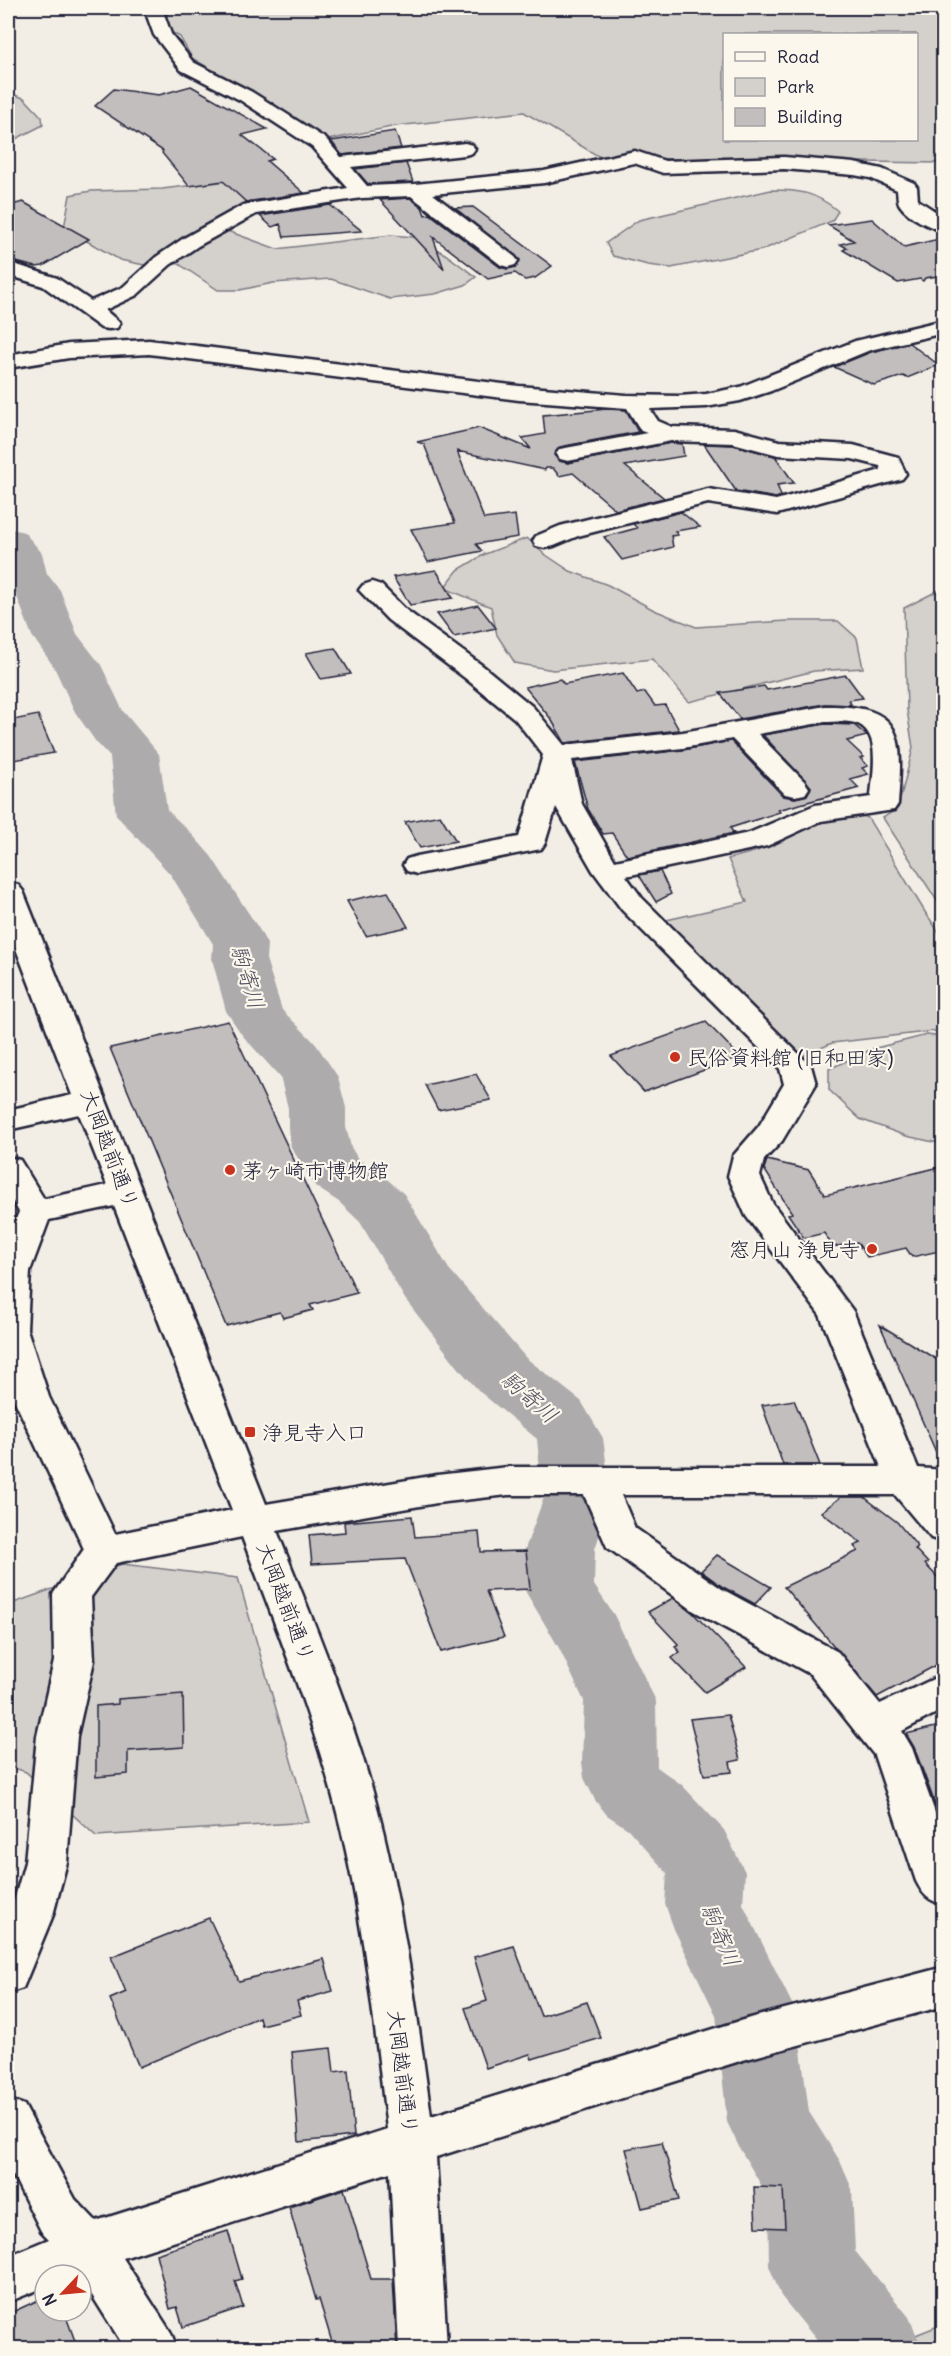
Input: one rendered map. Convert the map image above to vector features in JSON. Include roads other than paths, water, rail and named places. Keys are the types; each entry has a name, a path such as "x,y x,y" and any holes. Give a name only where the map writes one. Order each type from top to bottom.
{"street":[{"path":"159,8 155,14 163,35 188,66 295,125 319,143 362,192"},
{"path":"337,162 465,149"},
{"path":"91,309 130,291 163,261 190,242 250,209 362,192 415,190 544,177 635,157 663,167 784,163 864,171 908,187 908,202 944,225"},
{"path":"415,190 455,220 496,258"},
{"path":"434,225 455,220"},
{"path":"8,268 50,282 149,347"},
{"path":"8,362 69,351 149,347 508,392 634,401 704,400 732,396 772,383 867,344 944,326"},
{"path":"545,541 579,528 708,496 777,507 894,474 890,462 853,452 778,448 734,436 668,434 649,426 634,401"},
{"path":"568,454 659,438 668,434"},
{"path":"372,590 397,615 474,672 524,713 557,754 568,804 607,871 632,904 795,1066 800,1084 771,1133 749,1156 744,1176 758,1208 836,1311 905,1481 944,1528"},
{"path":"557,754 623,748 845,712 867,716 881,729 888,744 884,804 815,813 757,840 607,871"},
{"path":"738,730 795,788"},
{"path":"417,865 531,843 557,754"},
{"name":"大岡越前通り","path":"8,891 310,1663 342,1760 367,1850 392,1987 412,2143 423,2349"},
{"path":"8,1120 92,1101"},
{"path":"8,1168 36,1212"},
{"path":"36,1212 126,1192"},
{"path":"36,1212 23,1240 13,1271 9,1329 31,1397 104,1551"},
{"path":"8,1974 32,1915 46,1862 57,1737 74,1661 72,1594 104,1551 255,1520 437,1489 508,1481 905,1481 944,1484"},
{"path":"583,1482 620,1537 708,1600 824,1663 892,1748 938,1881 944,1887"},
{"path":"874,1726 944,1690"},
{"path":"8,2279 88,2246 412,2143 762,2035 944,1986"},
{"path":"8,2121 58,2215 88,2246 153,2349"}],"waterway":[{"name":"駒寄川","path":"8,541 20,553 25,577 37,590 55,636 77,665 99,712 113,732 134,754 142,815 171,842 192,867 240,944 239,959 254,1011 262,1023 295,1056 309,1077 317,1108 317,1127 321,1147 337,1173 360,1188 383,1209 427,1284 484,1355 503,1375 558,1418 570,1438 577,1500 560,1549 559,1589 589,1635 620,1701 621,1778 634,1793 655,1807 697,1853 706,1872 704,1904 713,1929 756,2012 769,2122 810,2189 812,2266 878,2348"}],"place":[{"name":"民俗資料館 (旧和田家)","path":"675,1057"},
{"name":"茅ヶ崎市博物館","path":"230,1170"},
{"name":"窓月山 浄見寺","path":"872,1249"},
{"name":"浄見寺入口","path":"250,1432"}]}
